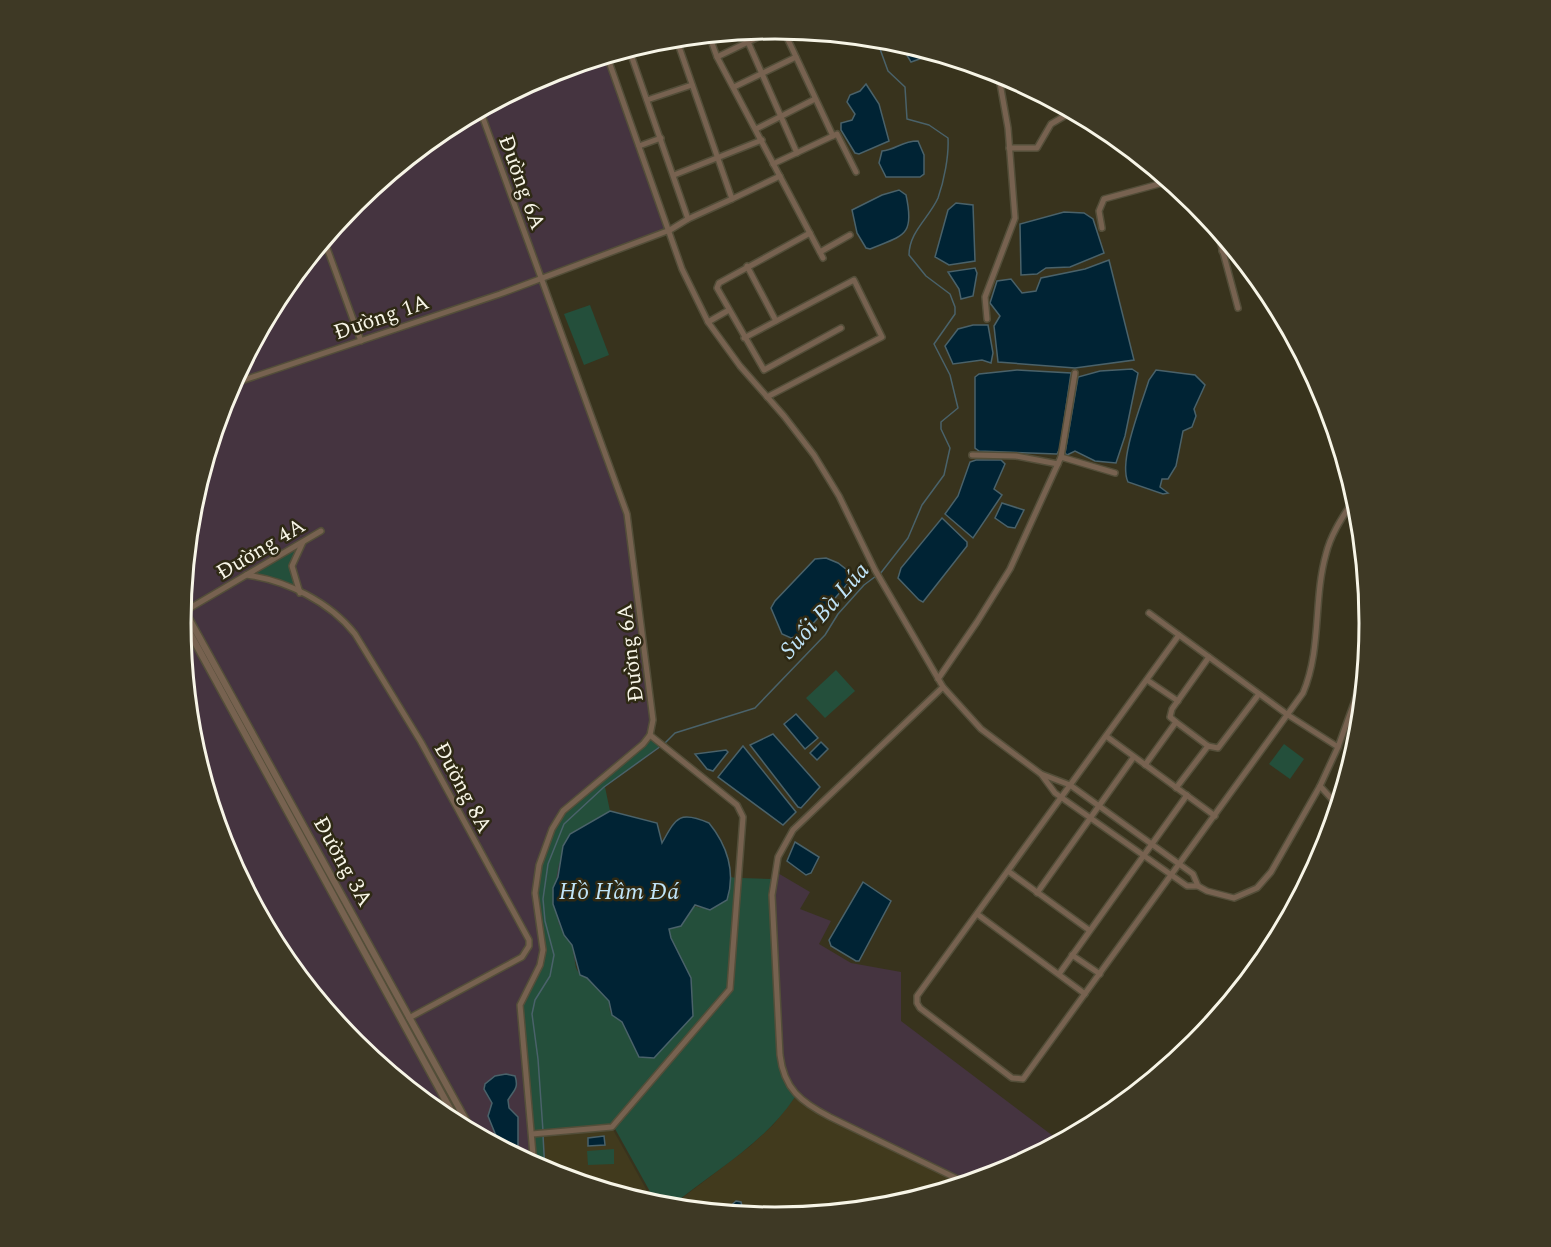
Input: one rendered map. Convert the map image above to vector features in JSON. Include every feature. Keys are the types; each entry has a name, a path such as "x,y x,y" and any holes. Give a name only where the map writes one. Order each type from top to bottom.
{"street":[{"path":"788,39 833,136"},
{"path":"717,57 753,40"},
{"path":"748,42 797,153"},
{"path":"712,43 717,57 821,255 850,235"},
{"path":"678,47 732,199"},
{"path":"632,57 688,219"},
{"path":"734,87 796,57"},
{"path":"610,63 682,268 708,322 730,355 800,436 823,468 875,570 943,687 981,729 1041,774 1055,793 1187,886 1198,886 1216,896 1234,898 1257,888 1271,872 1320,786 1338,747 1355,700"},
{"path":"987,319 985,297 1015,218 1009,148 1000,83"},
{"path":"647,100 692,85"},
{"path":"756,129 815,99"},
{"path":"1009,148 1037,148 1051,124 1066,116"},
{"name":"Đường 6A","path":"483,117 628,518 653,720 653,737"},
{"path":"773,164 833,136 841,137 855,172"},
{"path":"639,146 661,138"},
{"path":"674,175 762,140"},
{"name":"Đường 1A","path":"244,380 541,279 670,230 688,219 780,176"},
{"path":"1102,228 1099,211 1104,199 1160,184"},
{"path":"810,233 747,266 717,285 744,338 761,367 766,370 841,328"},
{"path":"1221,245 1238,308"},
{"path":"327,249 361,341"},
{"path":"747,266 776,321"},
{"path":"744,338 854,280 882,337 767,397"},
{"path":"708,322 729,310"},
{"path":"938,679 1010,569 1058,464 1075,374"},
{"path":"972,455 1016,456 1058,464"},
{"path":"1061,457 1115,473"},
{"path":"1179,635 917,996 917,1003 1012,1078 1023,1079 1303,693 1313,662 1325,555 1349,508"},
{"name":"Đường 4A","path":"191,606 321,531"},
{"path":"300,593 292,566 303,541"},
{"name":"Đường 8A","path":"246,574 271,580 335,612 356,634 421,742 529,940 529,946 522,957 406,1020"},
{"path":"1149,613 1288,715 1338,747"},
{"name":"Đường 3A","path":"191,629 406,1020 464,1117"},
{"path":"1209,657 1170,713 1176,722 1208,746 1218,748 1259,694"},
{"path":"1147,680 1178,701"},
{"path":"943,687 793,830 778,857 774,872 773,920 780,1055 782,1070 790,1089 820,1112 957,1179"},
{"path":"1145,765 1176,722"},
{"path":"1106,736 1215,816"},
{"path":"534,1134 612,1127 730,990 744,818 737,805 653,737 563,811 552,829 539,866 536,901 543,951 540,965 520,1005 534,1134 534,1156"},
{"path":"1176,788 1208,746"},
{"path":"1037,893 1133,758"},
{"path":"1041,774 1070,785 1193,874 1198,886"},
{"path":"1055,793 1064,781"},
{"path":"1320,786 1332,800"},
{"path":"1059,974 1187,795"},
{"path":"1008,871 1089,930"},
{"path":"977,914 1085,994"},
{"path":"1072,955 1100,975"},
{"name":"Đường 3A","path":"406,1020 451,1109"}],"shaded area":[{"path":"608,64 668,229 542,277 626,516 652,720 649,734 661,745 604,787 544,1146 545,1161 483,1130 420,1087 390,1063 336,1009 312,979 269,916 235,847 211,775 202,738 192,662 192,585 202,509 211,472 235,400 269,331 312,268 362,210 390,184 451,138 483,117 517,99 552,83"},
{"path":"776,872 810,892 800,909 831,921 819,944 851,963 901,972 901,1021 1055,1137 999,1164 960,1178 810,1105 787,1081 782,1054 773,895"},
{"path":"795,1097 809,1108 956,1179 890,1197 814,1207 737,1207 680,1200 749,1147 773,1125"},
{"path":"612,1128 649,1194 588,1177 544,1161 543,1135"}],"green space":[{"path":"590,305 609,355 584,365 564,314"},
{"path":"299,545 290,567 297,590 251,574"},
{"path":"193,630 399,1005 397,1006 191,632"},
{"path":"836,670 855,691 825,718 806,698"},
{"path":"650,737 661,745 605,787 610,811 585,826 559,864 553,897 559,924 572,945 576,968 580,975 587,978 609,1001 610,1012 622,1022 639,1057 652,1057 693,1016 691,978 671,938 669,929 686,919 693,906 701,908 728,897 729,877 738,878 728,989 700,1024 703,1026 727,997 734,982 741,878 772,879 778,1055 784,1081 795,1097 768,1130 679,1200 652,1195 614,1127 543,1132 544,1161 534,1156 521,1005 544,957 537,893 541,866 554,829 565,812"},
{"path":"1284,744 1304,759 1290,779 1269,764"},
{"path":"417,1038 459,1114 447,1103 415,1039"},
{"path":"614,1149 614,1164 588,1165 587,1151"}],"water":[{"path":"906,54 923,58 911,62"},
{"path":"866,84 879,104 889,141 859,154 855,153 841,130 841,123 852,120 855,114 847,102 850,95 860,91"},
{"path":"918,141 924,155 924,174 920,177 886,177 879,163 882,151 907,142"},
{"path":"899,190 906,195 908,226 899,237 870,249 866,248 857,233 852,210 882,195"},
{"path":"956,203 973,205 975,261 949,265 935,257 948,210"},
{"path":"1064,212 1084,213 1093,219 1104,253 1070,267 1046,268 1037,274 1021,275 1020,224"},
{"path":"1109,260 1134,360 1075,368 998,362 994,326 1000,316 990,303 997,281 1011,279 1022,293 1036,291 1041,278 1085,269"},
{"path":"975,268 977,273 973,296 961,299 959,289 948,272"},
{"path":"973,325 988,325 993,353 991,363 982,360 953,364 945,346 958,329"},
{"path":"1132,369 1138,373 1125,436 1116,463 1095,461 1075,451 1067,455 1065,453 1078,377 1100,371"},
{"path":"1017,370 1071,373 1060,448 1057,454 979,451 975,448 975,377 979,374"},
{"path":"1156,370 1195,375 1205,385 1194,409 1196,416 1192,427 1183,431 1176,466 1168,479 1162,479 1160,487 1168,493 1163,494 1128,482 1126,473 1126,460 1132,432 1149,380"},
{"path":"1001,460 1005,464 994,489 1002,495 973,538 945,514 958,496 970,462"},
{"path":"1002,503 1024,510 1015,528 1008,527 995,518"},
{"path":"942,518 967,542 967,546 923,602 898,578 901,568"},
{"path":"826,558 838,563 851,573 849,582 804,634 791,638 782,634 771,608 775,601 815,559"},
{"path":"796,714 818,738 805,749 784,724"},
{"path":"773,734 820,787 801,808 750,745"},
{"path":"821,742 828,749 817,760 810,753"},
{"path":"743,746 796,812 783,825 718,777"},
{"path":"726,750 728,752 713,771 707,769 695,754"},
{"name":"Hồ Hầm Đá","path":"610,811 657,823 662,843 679,819 691,817 709,823 721,840 730,869 730,890 727,900 710,910 695,905 681,926 669,929 671,938 691,978 693,1016 654,1058 639,1057 622,1022 612,1015 609,1001 587,978 580,975 572,945 564,935 553,904 553,888 558,877 563,846 570,834"},
{"path":"795,842 819,857 811,873 806,875 787,861"},
{"path":"863,882 891,901 859,961 856,961 831,946 829,940"},
{"path":"506,1074 515,1076 515,1089 508,1100 509,1108 518,1117 518,1148 497,1137 488,1116 492,1103 484,1089 485,1084 495,1076"},
{"path":"604,1136 605,1145 588,1146 588,1138"},
{"path":"736,1201 741,1202 742,1207 737,1207 730,1206"}],"waterway":[{"name":"Suối Bà Lúa","path":"880,48 888,71 905,87 907,119 929,125 948,138 946,168 938,198 912,239 909,255 926,276 950,294 955,307 955,314 934,344 950,375 958,408 941,422 941,429 950,448 944,475 922,505 908,538 880,574"},
{"name":"Suối Bà Lúa","path":"665,743 675,733 755,708 825,635 838,614 864,585 876,576"},
{"name":"Suối Bà Lúa","path":"543,1131 532,1014 535,1000 550,976 554,955 545,921 543,899 548,864 564,824 604,787 661,746"},
{"name":"Suối Bà Lúa","path":"543,1135 544,1161"}]}
